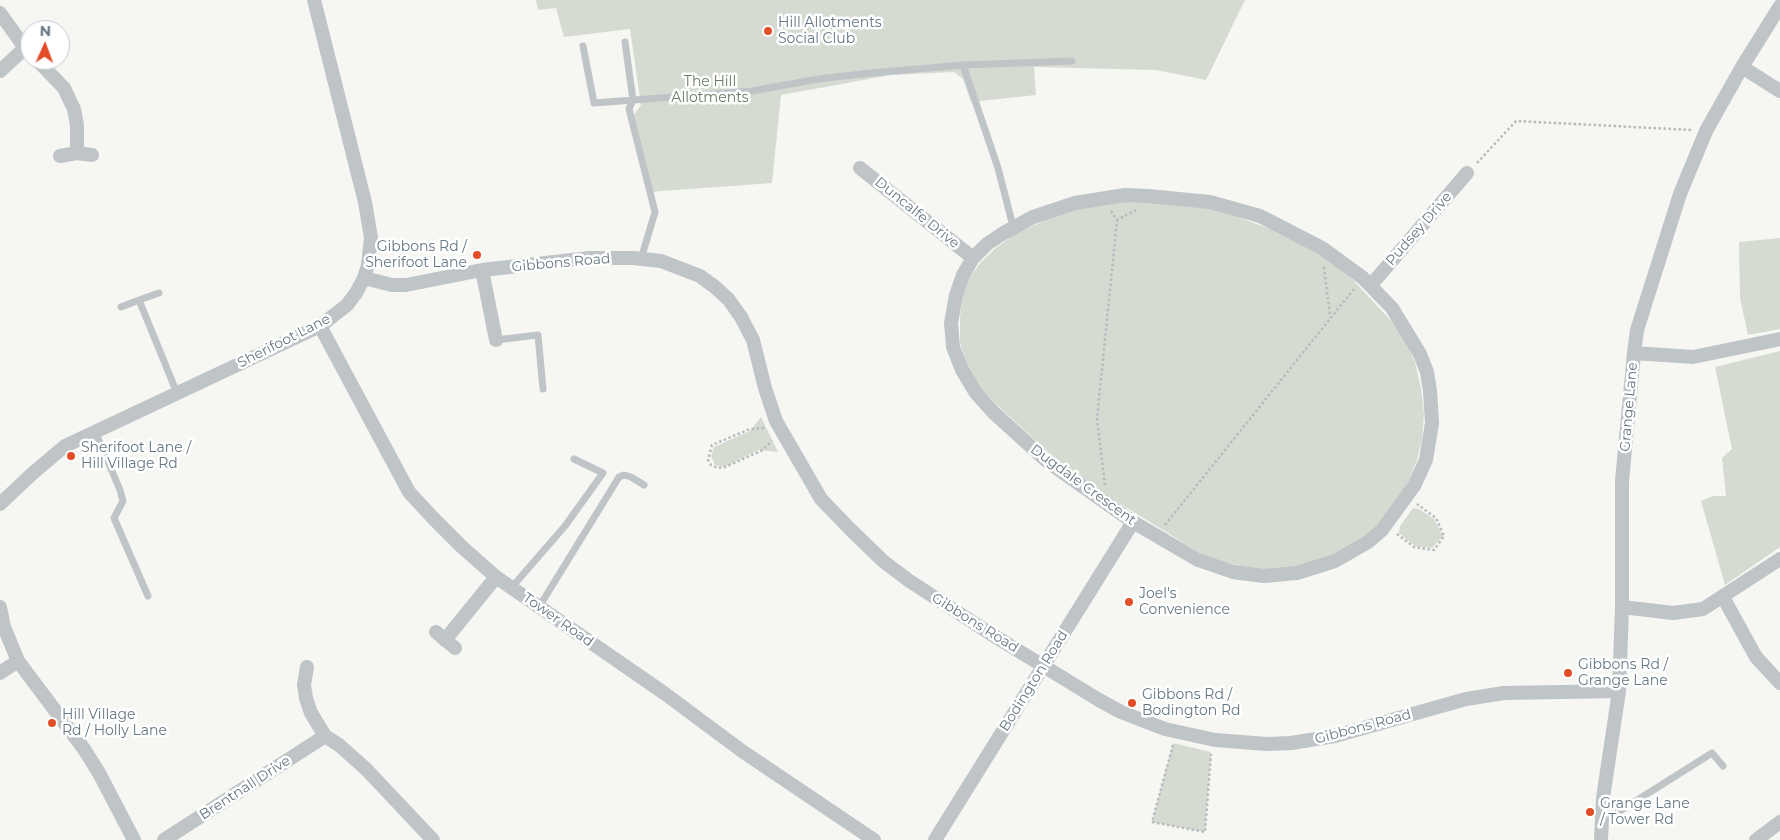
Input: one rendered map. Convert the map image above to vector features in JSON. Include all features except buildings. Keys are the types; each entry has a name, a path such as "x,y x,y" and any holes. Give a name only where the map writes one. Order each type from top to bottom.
{"street":[{"name":"Sherifoot Lane","path":"0,504 65,446 320,326 347,305 364,278 368,265 371,238 365,202 314,0"},
{"name":"Grange Lane","path":"1601,840 1602,817 1619,691 1622,607 1622,481 1634,353 1638,330 1680,194 1706,131 1742,67 1780,6"},
{"path":"0,13 20,39"},
{"path":"0,71 20,56"},
{"path":"1742,67 1780,91"},
{"path":"47,70 64,88 74,109 77,125 77,153"},
{"path":"60,156 77,153 92,155"},
{"name":"Duncalfe Drive","path":"860,168 973,258"},
{"name":"Pudsey Drive","path":"1367,282 1467,173"},
{"name":"Dugdale Crescent","path":"1148,196 1210,202 1260,216 1322,248 1367,282 1392,308 1407,330 1427,372 1432,423 1428,451 1420,476 1407,497 1385,526 1368,542 1335,561 1297,573 1264,576 1233,572 1198,560 1133,522 1048,462 994,413 976,393 962,370 953,346 951,323 956,295 963,275 973,258 987,244 1013,226 1075,203 1102,198 1148,196"},
{"name":"Gibbons Road","path":"364,278 392,285 406,285 482,270 590,258 662,261 691,272 715,287 729,300 741,317 753,340 765,388 780,429 821,499 882,561 922,589 1121,712 1176,732 1212,739 1267,744 1313,741 1368,728 1466,699 1504,693 1619,691"},
{"path":"482,270 496,340"},
{"name":"Tower Road","path":"320,326 409,492 433,518 496,577 742,751 874,840"},
{"path":"1634,353 1693,357 1780,339"},
{"name":"Bodington Road","path":"935,840 1133,522"},
{"path":"1622,607 1673,613 1703,609 1780,560"},
{"path":"445,640 496,577"},
{"path":"1723,597 1756,657 1780,683"},
{"path":"0,607 4,627 18,661 84,749 104,782 134,840"},
{"path":"0,673 18,661"},
{"path":"307,667 304,685 306,698 311,713 325,736 339,745 366,769 433,840"},
{"name":"Brentnall Drive","path":"164,840 325,736"},
{"path":"1756,840 1780,822"}],"lane":[{"path":"625,42 633,100 629,109 655,212 641,259"},
{"path":"583,46 594,103 752,91 818,79 963,66 1072,61"},
{"path":"963,66 998,168 1013,226"},
{"path":"121,307 159,293"},
{"path":"139,300 177,393"},
{"path":"496,340 538,335 543,389"},
{"path":"95,431 123,501 114,518 148,596"},
{"path":"512,587 565,526 603,473 574,459"},
{"path":"539,607 619,477 632,477 644,485"},
{"path":"1602,817 1620,811 1712,753 1723,766"}],"path":[{"path":"1467,173 1516,120 1706,131"},
{"path":"1107,504 1097,419 1118,220"},
{"path":"1322,248 1330,317"},
{"path":"1157,536 1330,317 1367,282"},
{"path":"750,429 780,429 761,451 725,467 718,468 711,465 708,460 712,445 750,429"},
{"path":"1385,526 1414,547 1434,550 1444,536 1436,518 1407,497"},
{"path":"1176,732 1152,822 1206,832 1212,739"}],"green space":[{"name":"The Hill Allotments","path":"536,0 1245,0 1206,80 1156,70 1034,67 1036,95 971,102 963,79 954,72 891,75 781,95 772,183 649,192 633,116 641,105 630,29 564,37 556,8 538,10"},
{"path":"1120,202 1151,202 1213,208 1270,229 1302,244 1330,261 1353,280 1395,325 1406,342 1415,362 1424,414 1422,440 1417,460 1398,501 1386,517 1355,545 1337,555 1291,569 1270,570 1245,567 1205,556 1111,498 1057,460 980,387 967,366 960,342 960,316 963,294 970,277 981,262 1015,234 1061,213 1089,206"},
{"path":"1780,238 1780,329 1748,335 1740,298 1739,242"},
{"path":"1780,351 1780,547 1725,585 1701,501 1713,496 1726,496 1722,458 1732,449 1715,367"},
{"path":"761,417 778,452 759,450 724,467 715,465 711,456 714,447 750,431"},
{"path":"1413,508 1419,509 1434,519 1443,536 1432,548 1415,546 1399,533 1400,526"},
{"path":"1173,743 1211,752 1205,832 1152,822"}],"place":[{"name":"Hill Allotments Social Club","path":"768,31"},
{"name":"Gibbons Rd / Sherifoot Lane","path":"477,255"},
{"name":"Sherifoot Lane / Hill Village Rd","path":"71,456"},
{"name":"Joel's Convenience","path":"1129,602"},
{"name":"Gibbons Rd / Grange Lane","path":"1568,673"},
{"name":"Gibbons Rd / Bodington Rd","path":"1132,703"},
{"name":"Hill Village Rd / Holly Lane","path":"52,723"},
{"name":"Grange Lane / Tower Rd","path":"1590,812"}]}
